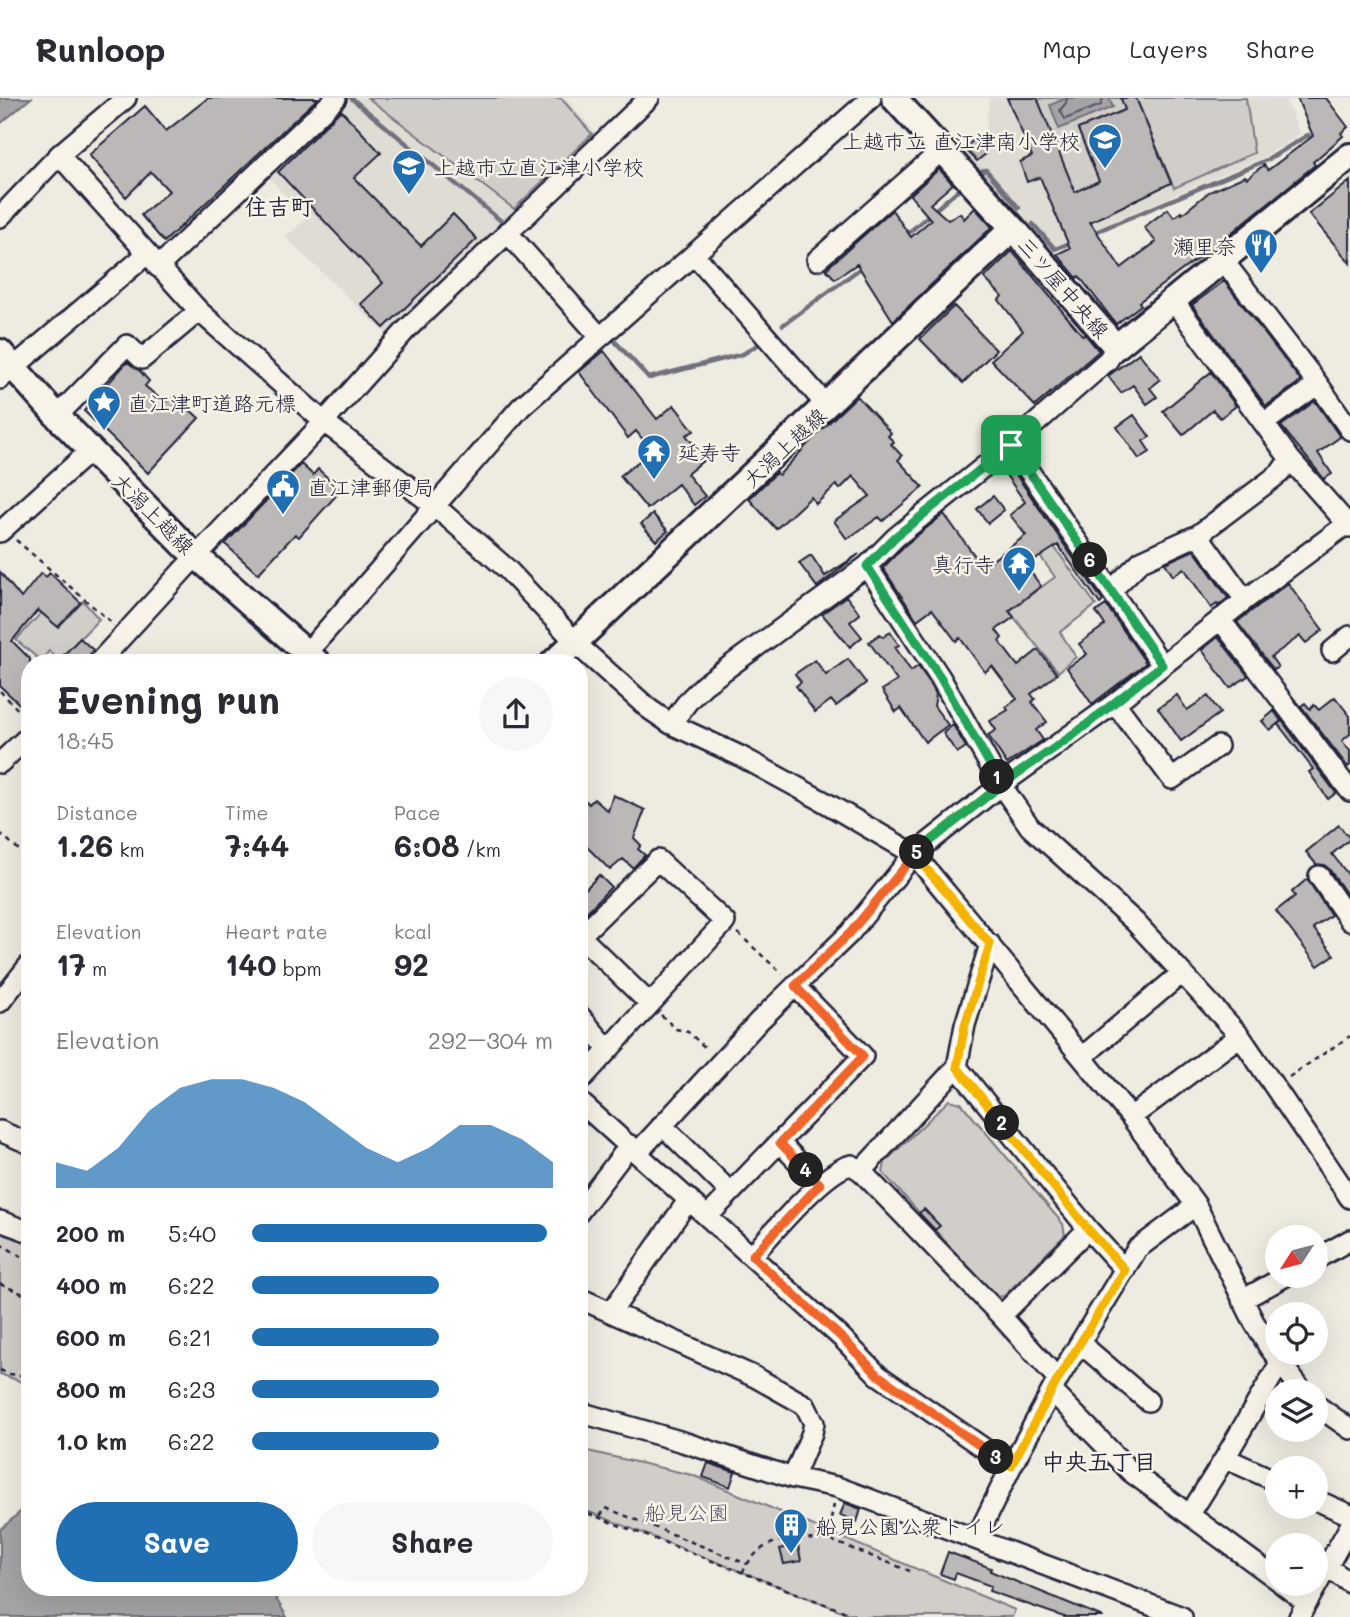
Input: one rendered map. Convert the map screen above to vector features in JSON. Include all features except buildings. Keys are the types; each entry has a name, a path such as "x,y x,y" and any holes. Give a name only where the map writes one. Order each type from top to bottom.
{"main road":[{"name":"三ツ屋中央線","path":"905,102 940,150 1013,228 1116,347 1350,156"},
{"name":"大潟上越線","path":"562,654 1013,228"},
{"name":"大潟上越線","path":"4,366 196,556 302,654"}],"street":[{"path":"0,217 59,155 126,98"},
{"path":"4,366 152,260 335,98"},
{"path":"106,654 324,422 406,330 649,98"},
{"path":"313,654 521,407 871,98"},
{"path":"817,260 940,150"},
{"path":"59,155 199,311 324,422 436,507 507,569 575,642 649,709 671,724 752,763 914,854 1131,1117 1196,1205 1242,1300 1265,1338"},
{"path":"507,232 600,337"},
{"path":"694,254 827,406"},
{"path":"1223,260 1350,430"},
{"path":"588,1202 634,1148 662,1125 795,986 850,933 914,854 1001,785 1115,704 1245,600 1348,525 1290,459 1173,300"},
{"path":"57,416 127,345 142,359 199,311"},
{"path":"671,724 688,700 704,685 867,566 895,537 1011,445 1108,360 1116,347"},
{"path":"1264,423 1324,392"},
{"path":"1011,445 1162,665"},
{"path":"1,530 91,450"},
{"path":"1111,591 1141,561 1198,536 1280,473 1290,459"},
{"path":"1198,536 1245,600"},
{"path":"867,566 940,677 1001,785 1030,827 1135,922 1240,1036 1350,1198"},
{"path":"1220,619 1350,792"},
{"path":"1332,651 1350,636"},
{"path":"1115,704 1172,779 1218,746"},
{"path":"0,763 21,743"},
{"path":"588,929 657,860 725,922 588,1072"},
{"path":"1319,876 1350,921"},
{"path":"861,1171 957,1067 965,1025 990,944"},
{"path":"588,945 649,1003"},
{"path":"1082,1057 1182,973"},
{"path":"0,1002 21,975"},
{"path":"709,1215 863,1056 795,986"},
{"path":"588,1025 608,1049"},
{"path":"1131,1117 1240,1036"},
{"path":"957,1067 1088,1229 1125,1270"},
{"path":"588,1114 634,1148 709,1215 842,1338 878,1375 1011,1466"},
{"path":"662,1125 730,1192"},
{"path":"0,1131 21,1140"},
{"path":"780,1143 820,1184"},
{"path":"752,1256 820,1184 844,1166 852,1165 861,1171 1000,1317 1131,1472 1265,1570"},
{"path":"612,1311 688,1199"},
{"path":"976,1539 1011,1466 1055,1385 1137,1249 1196,1205"},
{"path":"0,1221 21,1229"},
{"path":"1000,1317 1088,1229"},
{"path":"1328,1252 1350,1240"},
{"path":"1242,1300 1265,1287"},
{"path":"588,1302 755,1377 805,1405 814,1423 793,1479"},
{"path":"1080,1343 1148,1401"},
{"path":"1190,1514 1279,1365"},
{"path":"1282,1365 1293,1379"},
{"path":"1328,1413 1350,1429"},
{"path":"588,1415 683,1442 793,1479 837,1487 1182,1617"},
{"path":"1225,1458 1265,1476"},
{"path":"1328,1505 1350,1515"},
{"path":"1328,1563 1350,1526"},
{"path":"1328,1567 1350,1583"},
{"path":"1292,1596 1303,1610"}],"path":[{"path":"1,530 125,634"},
{"path":"0,691 21,712"},
{"path":"0,834 21,852"},
{"path":"725,922 795,986"},
{"path":"649,1003 676,1029 688,1032 721,1062"},
{"path":"1275,1087 1350,1036"},
{"path":"0,1244 21,1256"},
{"path":"0,1284 21,1293"},
{"path":"0,1370 21,1375"},
{"path":"827,1539 837,1487"},
{"path":"599,1518 606,1508 747,1564"},
{"path":"588,1514 859,1617"},
{"path":"742,1573 751,1556 775,1541 827,1539 910,1571"}],"shaded area":[{"name":"上越市立直江津小学校","path":"346,98 566,98 596,134 387,335 285,237 306,219 264,172"},
{"name":"上越市立 直江津南小学校","path":"989,98 1285,98 1300,134 1264,157 1047,249 961,152 986,129"}],"green space":[{"path":"368,98 561,98 592,134 514,209"},
{"path":"1121,98 1125,110 1078,129 1099,181 1075,192 1038,100"},
{"path":"1136,98 1246,98 1254,153 1174,188"},
{"path":"1035,520 1096,605 1060,632 1076,657 1058,672 1009,611 1055,577 1020,528"},
{"path":"83,601 99,619 65,654 52,654 49,651 47,654 33,654 16,640 41,613 58,627"},
{"path":"949,1100 961,1103 1063,1224 1065,1235 1004,1296 996,1297 883,1173 885,1162"},
{"path":"0,1232 21,1238 21,1382 0,1374"},
{"name":"船見公園","path":"588,1451 692,1475 1015,1610 1012,1617 857,1617 588,1512"}],"water":[{"path":"0,98 31,98 0,124"},
{"path":"1067,98 1109,98 1113,107 1059,129 1050,105"},
{"path":"21,1511 21,1596 274,1596 287,1617 0,1617 0,1530"}],"waterway":[{"path":"351,98 506,225"},
{"path":"1093,233 1269,159 1308,135 1314,142"},
{"path":"981,171 986,170 1019,208"},
{"path":"906,235 958,190"},
{"path":"1033,224 1055,249 1072,242"},
{"path":"783,325 865,265"},
{"path":"610,336 649,378 743,354 762,342"}],"place":[{"name":"上越市立 直江津南小学校","path":"1105,170"},
{"name":"上越市立直江津小学校","path":"409,196"},
{"name":"瀬里奈","path":"1261,275"},
{"name":"直江津町道路元標","path":"104,432"},
{"name":"延寿寺","path":"654,481"},
{"name":"直江津郵便局","path":"283,516"},
{"name":"真行寺","path":"1019,593"},
{"name":"船見公園公衆トイレ","path":"791,1555"}],"district":[{"name":"住吉町","path":"279,206"},
{"name":"中央五丁目","path":"1099,1461"}],"route":[{"path":"1011,445 895,537 867,566 959,708 1001,785 914,854 990,944 965,1025 957,1067 1088,1229 1125,1270 1058,1379 1011,1466 878,1375 842,1338 752,1256 820,1184 780,1143 863,1056 795,986 850,933 914,854 958,819 1001,785 1115,704 1162,665 1011,445"}]}
